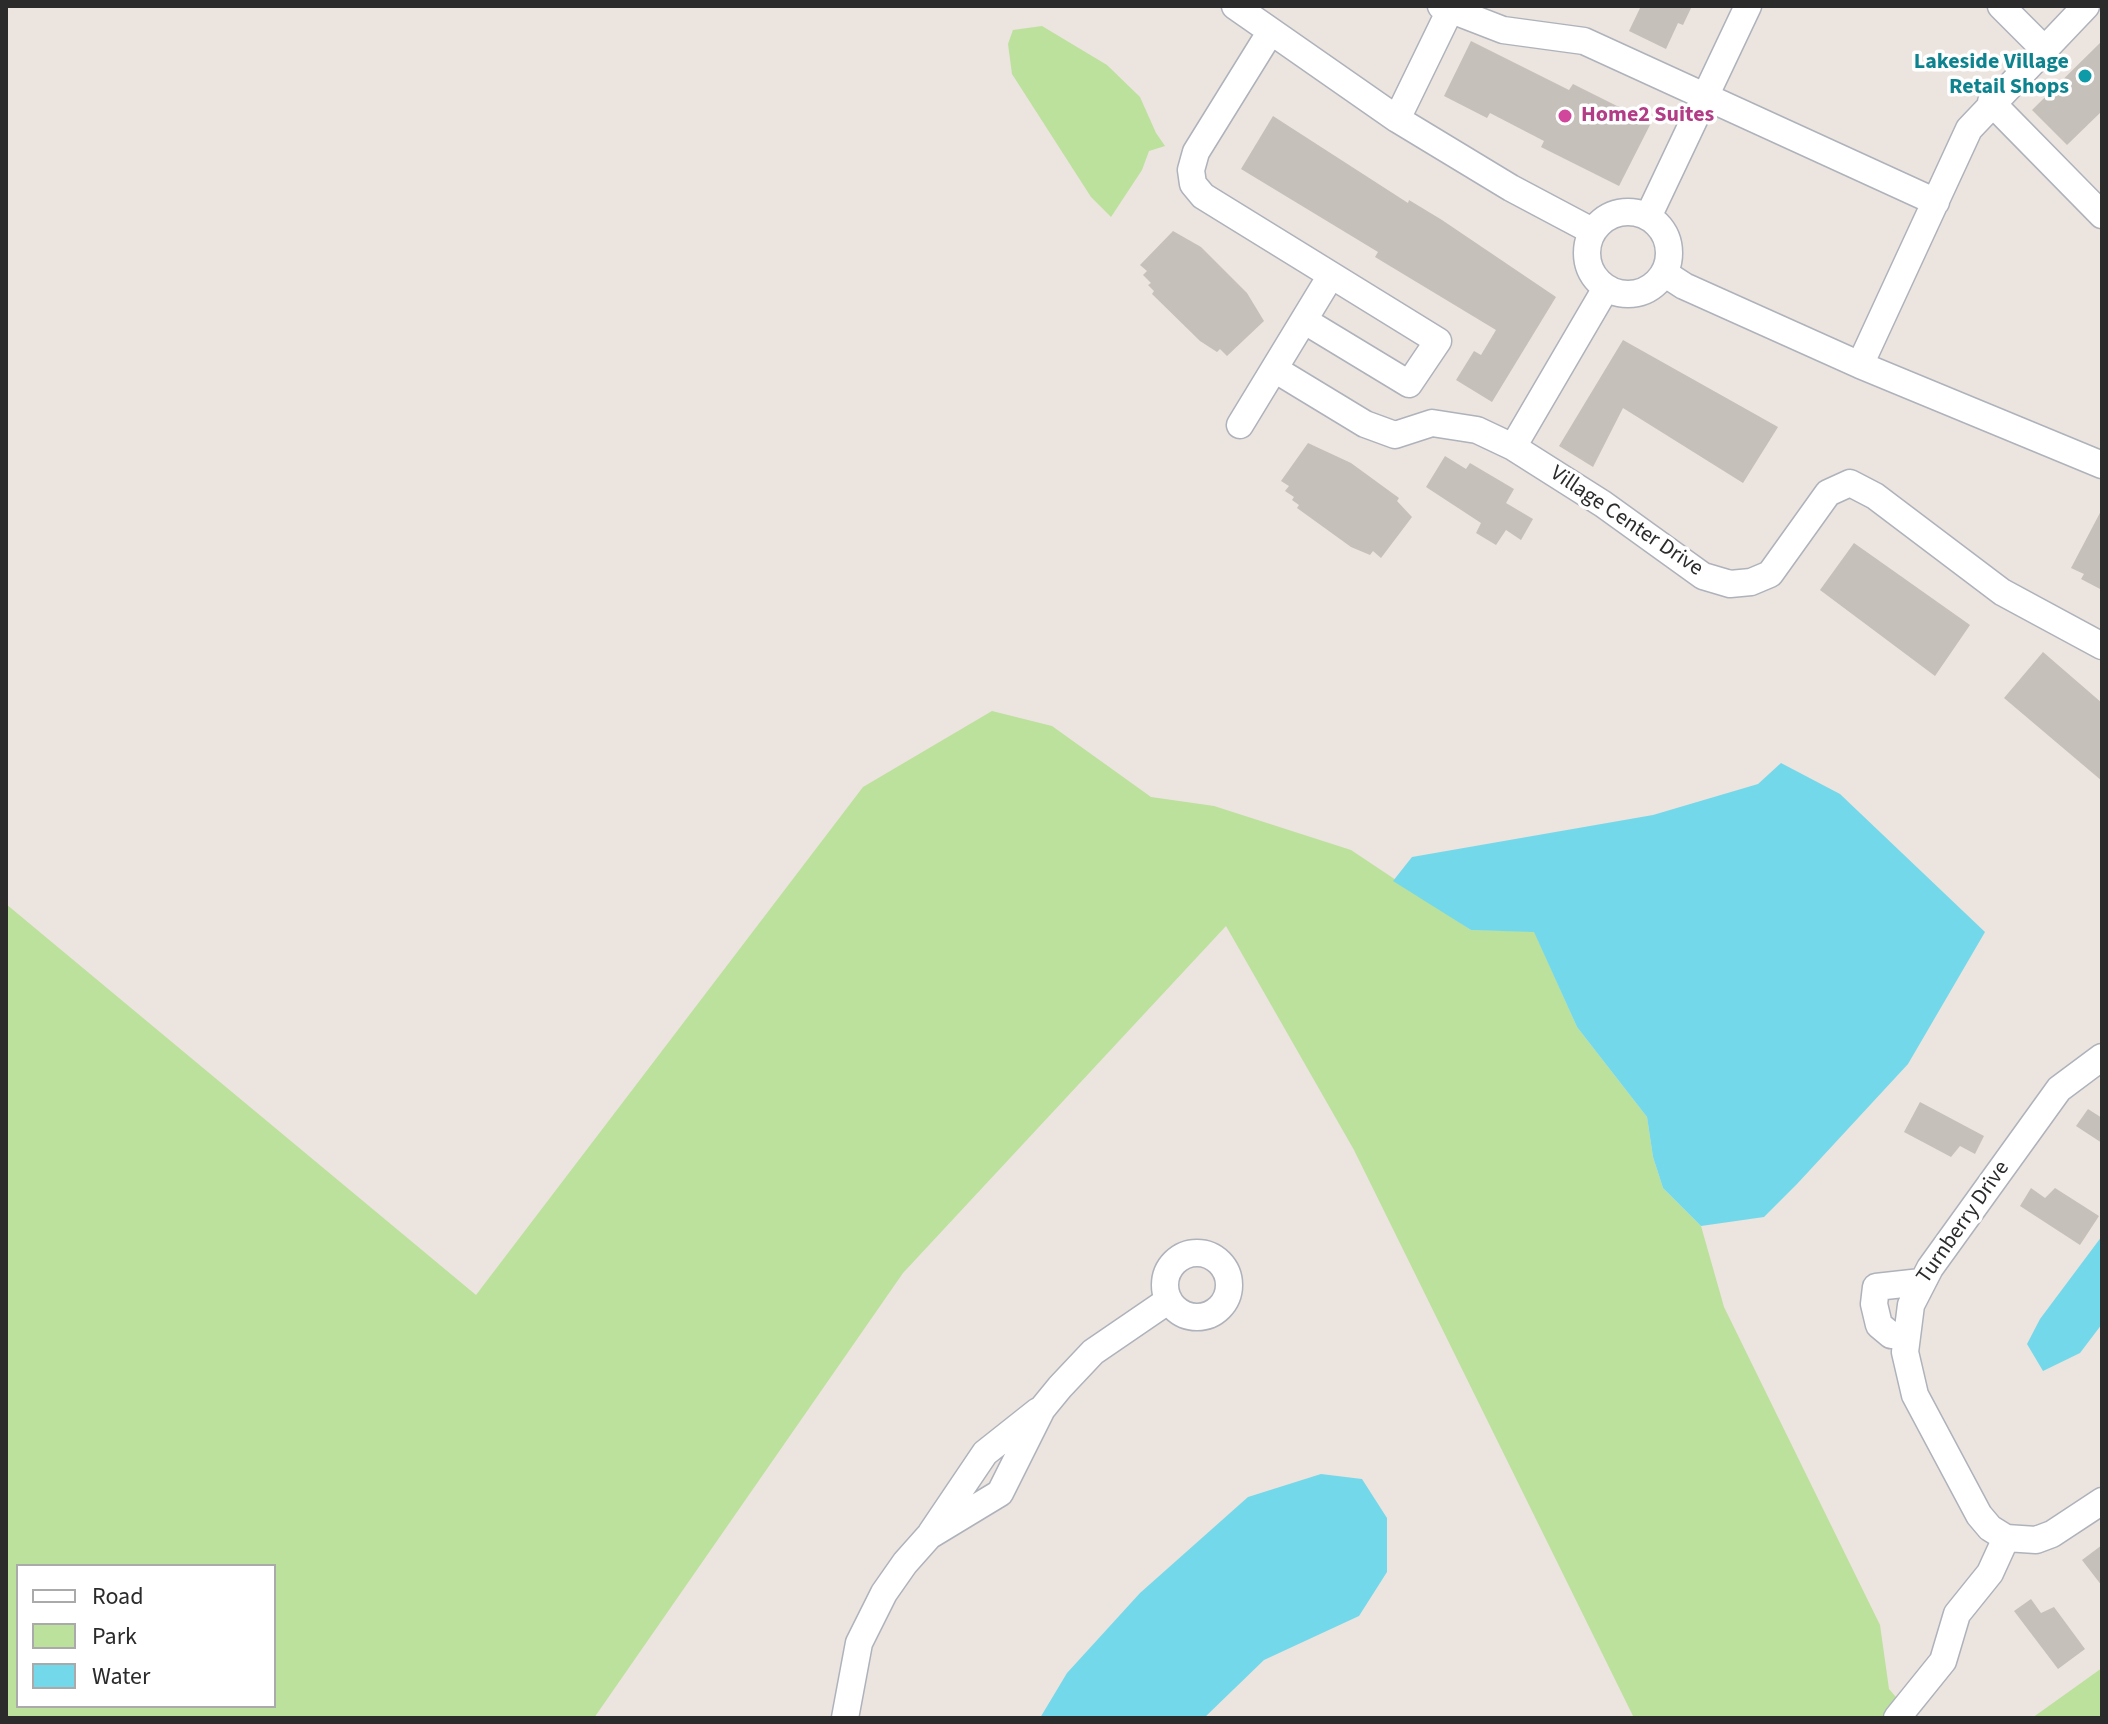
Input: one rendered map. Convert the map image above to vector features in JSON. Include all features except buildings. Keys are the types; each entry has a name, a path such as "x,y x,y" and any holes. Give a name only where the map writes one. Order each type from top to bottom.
{"street":[{"path":"1235,6 1397,119 1511,188 1592,231"},
{"path":"1648,217 1748,6"},
{"path":"2001,6 2043,48"},
{"path":"1860,365 1969,129 1991,102 2086,6"},
{"path":"1397,119 1448,7 1503,30 1584,41 1936,202"},
{"path":"1271,31 1196,152 1191,170 1193,184 1203,196 1438,341 1409,384 1305,321"},
{"path":"1991,102 2102,215"},
{"path":"1636,212 1648,217 1665,235 1669,260 1664,273 1656,283 1632,294 1606,288 1596,280 1587,256 1592,231 1611,215 1636,212"},
{"path":"1664,273 1684,286 1860,365 2102,465"},
{"path":"1240,425 1330,277"},
{"path":"1513,447 1606,288"},
{"name":"Village Center Drive","path":"1276,370 1365,424 1395,435 1432,423 1477,430 1587,488 1703,576 1730,584 1751,582 1770,574 1828,493 1850,483 1875,496 2002,592 2102,646"},
{"name":"Turnberry Drive","path":"2006,1538 1990,1528 1979,1515 1915,1395 1905,1352 1911,1305 1921,1282 2059,1089 2102,1057"},
{"path":"1906,1334 1891,1335 1879,1325 1874,1304 1876,1287 1921,1282"},
{"path":"845,1718 859,1643 884,1593 929,1536 985,1453 1042,1409 1093,1352 1169,1300"},
{"path":"929,1536 1000,1493 1042,1409"},
{"path":"1897,1718 1943,1661 1957,1614 1968,1596 1990,1573 2006,1538 2036,1540 2052,1534 2102,1501"}],"green space":[{"path":"1042,26 1107,65 1140,97 1165,146 1149,151 1142,170 1111,217 1091,197 1012,74 1008,44 1013,30"},
{"path":"992,711 1052,726 1151,797 1214,806 1351,850 1471,930 1534,931 1577,1027 1647,1117 1653,1157 1663,1188 1701,1226 1724,1307 1880,1625 1889,1689 1914,1718 1634,1718 1354,1150 1226,926 903,1273 594,1718 6,1718 6,904 476,1295 863,787"},
{"path":"2102,1668 2102,1718 2032,1718"}],"water":[{"path":"1781,763 1840,794 1985,932 1908,1064 1797,1184 1764,1217 1701,1226 1663,1188 1653,1157 1647,1117 1577,1027 1534,932 1471,930 1393,881 1412,857 1653,815 1758,784"},
{"path":"2102,1236 2102,1324 2080,1353 2043,1371 2027,1344 2040,1319"},
{"path":"1321,1474 1362,1479 1387,1518 1387,1572 1359,1616 1264,1660 1204,1718 1040,1718 1067,1673 1140,1593 1248,1497"}],"place":[{"name":"Lakeside Village Retail Shops","path":"2085,76"},
{"name":"Home2 Suites","path":"1565,116"}]}
